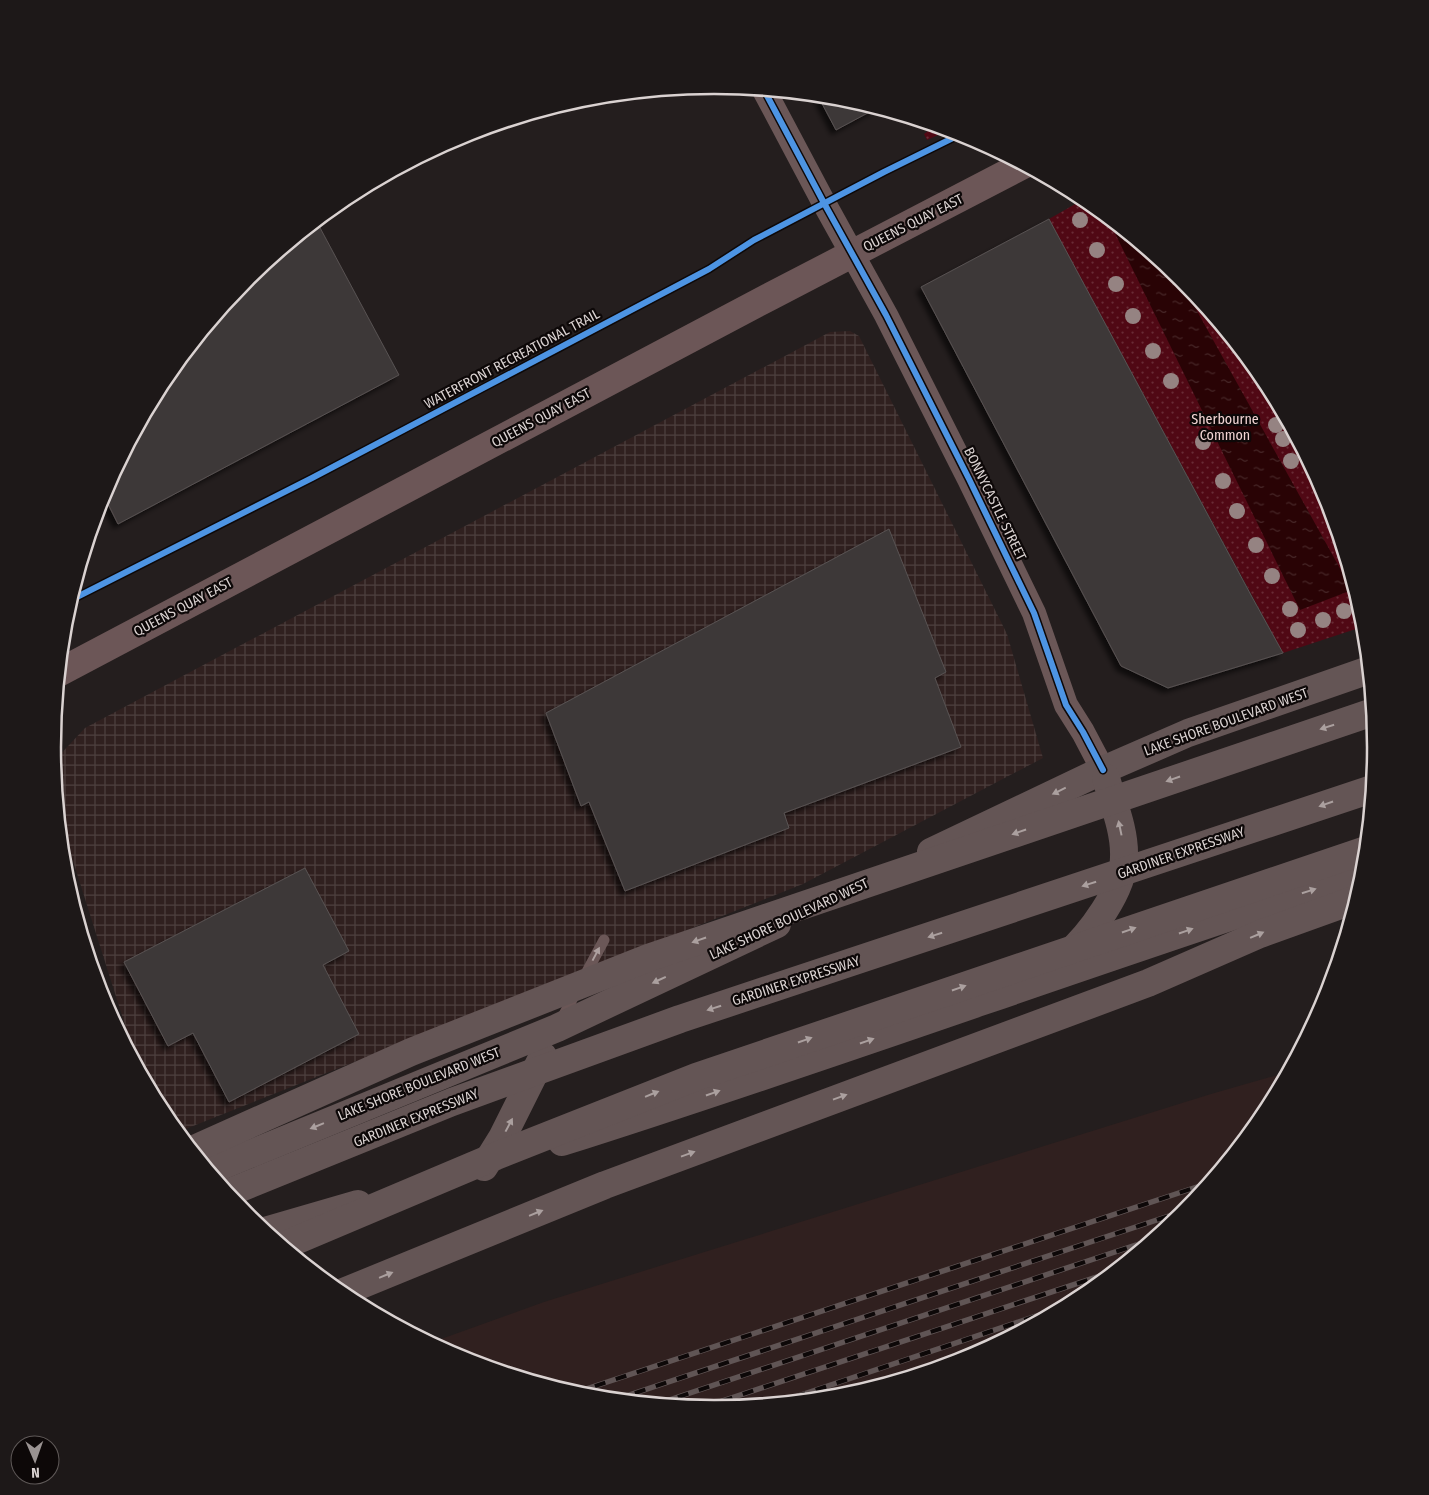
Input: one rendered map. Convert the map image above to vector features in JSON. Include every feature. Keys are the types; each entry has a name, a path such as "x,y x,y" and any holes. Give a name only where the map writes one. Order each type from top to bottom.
{"highway":[{"name":"LAKE SHORE BOULEVARD WEST","path":"215,1169 557,1028 1103,770 1188,733 1363,672"},
{"path":"198,1147 411,1052 648,958 1366,714"},
{"path":"1034,984 1074,949 1098,919 1118,886 1122,874 1124,856 1121,828 1103,770"},
{"name":"GARDINER EXPRESSWAY","path":"236,1191 452,1102 680,1019 1366,791"},
{"path":"289,1243 496,1156 696,1077 1359,852"},
{"path":"273,1229 484,1167 692,1101 1246,911 1355,876"},
{"path":"350,1289 605,1185 1148,983 1260,934 1349,902"},
{"path":"484,1167 502,1138 557,1028"}],"main road":[{"name":"QUEENS QUAY EAST","path":"66,669 1016,169"}],"street":[{"name":"BONNYCASTLE STREET","path":"768,97 886,315 969,479 1034,613 1066,705 1103,770"}],"lane":[{"path":"557,1028 604,940"}],"shaded area":[{"path":"850,331 859,336 1007,634 1043,758 803,884 185,1129 149,1074 127,1033 70,852 63,790 61,753 85,728 830,332"},
{"path":"1280,1074 1258,1110 1206,1178 1145,1239 1077,1291 1041,1313 964,1351 924,1366 842,1388 800,1395 714,1401 672,1399 629,1395 545,1378 505,1366 440,1339 544,1302 1211,1094"}],"green space":[{"path":"929,131 939,135 927,140 924,134"},
{"name":"Sherbourne Common","path":"1077,204 1145,256 1206,317 1233,350 1258,385 1280,421 1318,498 1345,578 1356,629 1283,653 1049,219"}],"water":[{"path":"1113,230 1145,256 1193,303 1345,577 1348,591 1300,610"}],"building":[{"path":"822,104 868,113 836,130"},
{"path":"1049,219 1283,653 1168,688 1121,666 921,287"},
{"path":"320,227 399,375 118,524 108,505 111,498 149,421 171,385 223,317 284,256"},
{"path":"889,529 946,672 935,678 961,747 784,813 789,828 625,891 589,802 581,806 546,713"},
{"path":"305,868 349,951 323,965 359,1034 229,1102 193,1033 168,1046 124,962"}],"railway":[{"path":"588,1388 1197,1187"},
{"path":"629,1395 1169,1216"},
{"path":"672,1399 1139,1244"},
{"path":"723,1401 1096,1277"},
{"path":"802,1395 1034,1317"}],"cycle path":[{"path":"768,97 886,315 969,479 1034,613 1066,705 1103,770"},
{"name":"WATERFRONT RECREATIONAL TRAIL","path":"80,596 312,478 709,269 754,240 951,139"}]}
